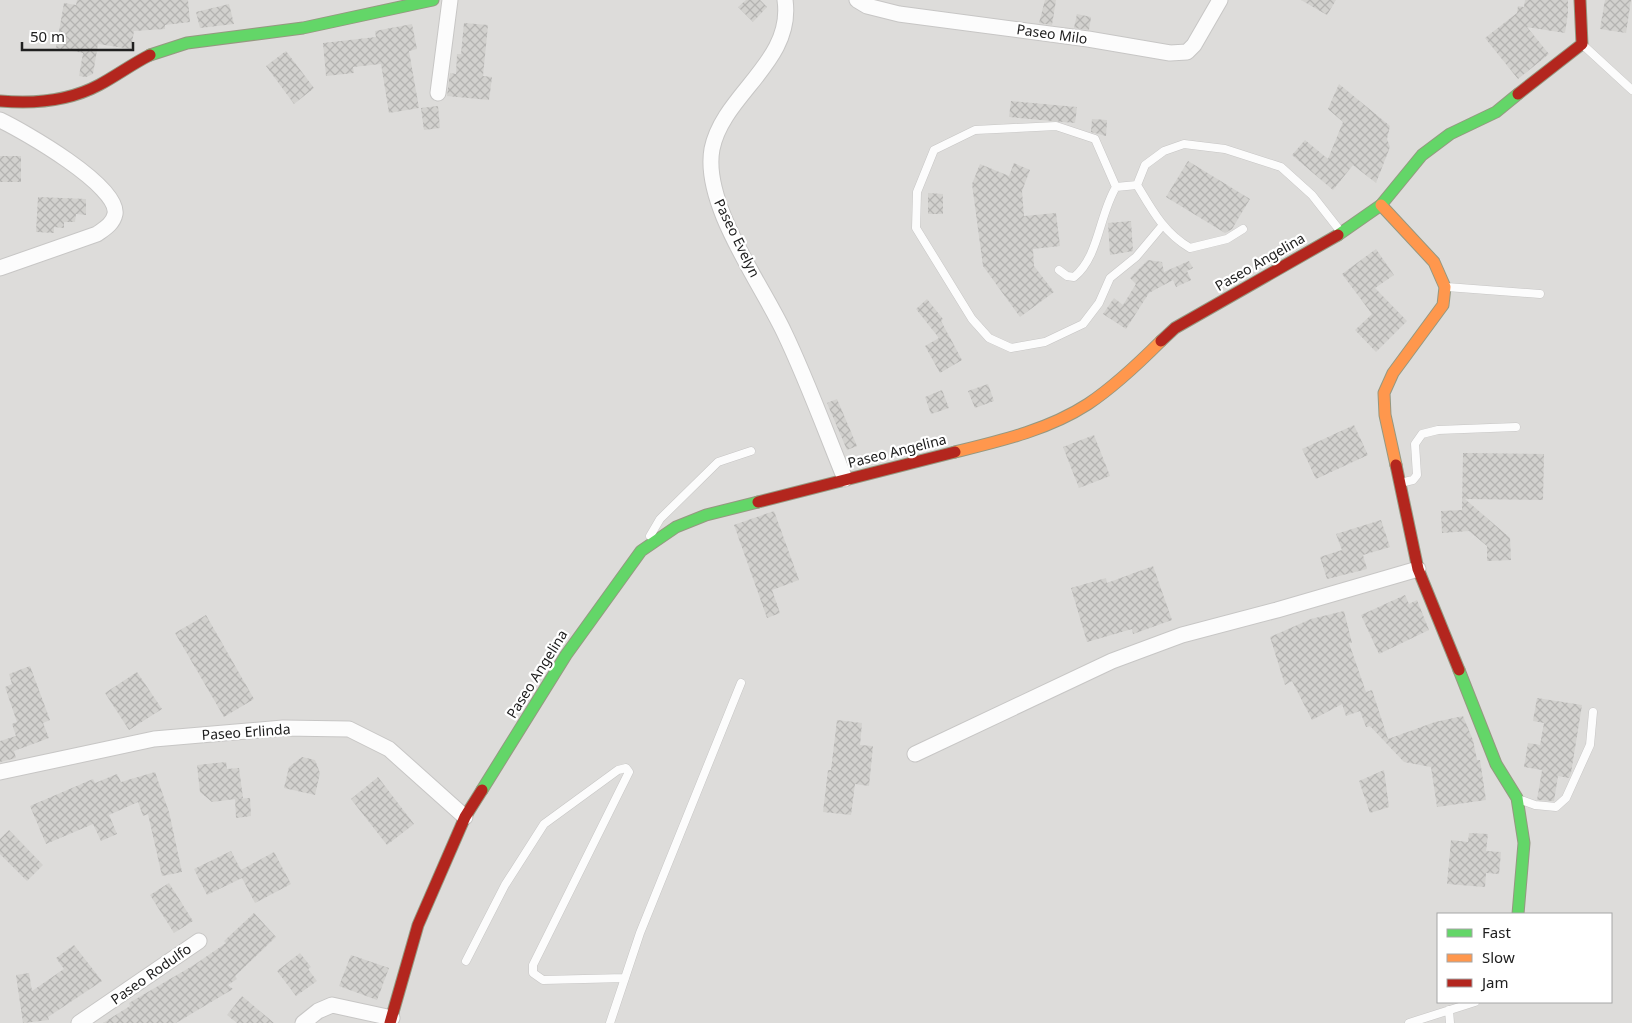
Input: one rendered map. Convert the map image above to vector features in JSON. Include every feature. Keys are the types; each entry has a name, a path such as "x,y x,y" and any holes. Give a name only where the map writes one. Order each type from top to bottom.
{"street":[{"path":"0,101 15,103 42,101 81,92 97,85 137,60 173,47 302,28 433,0"},
{"path":"438,93 450,0"},
{"name":"Paseo Evelyn","path":"785,0 785,21 772,55 728,114 718,133 713,147 711,176 721,210 785,332 845,479"},
{"name":"Paseo Milo","path":"857,0 867,6 899,14 1088,39 1170,53 1187,52 1194,45 1220,0"},
{"path":"1580,0 1582,44"},
{"name":"Paseo Angelina","path":"391,1020 418,925 466,817 566,655 641,551 676,527 706,515 1000,441 1041,428 1087,405 1121,380 1176,328 1341,233 1381,206 1422,155 1450,134 1496,112 1582,44"},
{"path":"0,120 50,148 106,193 114,204 114,214 110,224 97,234 0,268"},
{"path":"1381,206 1434,262 1445,287 1443,305 1402,360 1384,393 1385,415 1418,569 1496,764 1517,798 1524,843 1518,913"},
{"path":"915,754 1038,698 1112,661 1182,635 1277,610 1418,569"},
{"name":"Paseo Erlinda","path":"0,772 154,740 283,728 349,729 389,749 466,817"},
{"name":"Paseo Rodulfo","path":"78,1023 199,941"},
{"path":"303,1023 318,1011 332,1005 391,1020"}],"lane":[{"path":"1582,44 1632,90"},
{"path":"1116,188 1095,139 1056,126 975,130 934,150 917,192 916,228 972,319 989,338 1010,348 1045,342 1083,324 1099,303 1110,278 1136,257 1162,226"},
{"path":"1137,186 1145,165 1164,151 1184,144 1225,149 1281,167 1312,195 1341,233"},
{"path":"1116,188 1137,186"},
{"path":"1137,186 1162,226 1179,242 1190,248 1227,239 1242,229"},
{"path":"1059,270 1067,276 1074,278 1082,271 1089,258 1107,202 1116,188"},
{"path":"1445,287 1540,294"},
{"path":"1400,483 1413,480 1417,475 1415,444 1422,434 1438,430 1516,427"},
{"path":"641,551 660,519 718,462 751,452"},
{"path":"610,1023 640,933 741,683"},
{"path":"1517,798 1535,806 1556,807 1566,798 1590,745 1593,712"},
{"path":"466,961 505,885 544,824 618,770 626,768 629,772 533,965 533,973 543,980 625,978"},
{"path":"1409,1023 1472,1003"},
{"path":"1450,1010 1450,1023"}],"shaded area":[{"path":"0,0 1632,0 1632,1023 0,1023"}],"building":[{"path":"77,0 188,0 190,22 165,25 165,29 134,31 131,49 98,44 93,74 86,77 79,76 83,53 56,48 64,3 76,5"},
{"path":"746,0 760,0 767,7 753,22 738,7"},
{"path":"1045,0 1056,0 1052,25 1039,23"},
{"path":"1301,0 1336,0 1327,15"},
{"path":"1525,0 1568,0 1568,13 1565,33 1527,27 1549,54 1518,79 1485,38 1517,13 1518,6 1524,7"},
{"path":"1605,0 1631,0 1626,33 1600,29"},
{"path":"229,4 234,24 200,28 196,12"},
{"path":"1077,14 1091,17 1089,30 1074,28"},
{"path":"464,23 488,25 483,76 492,77 489,100 447,96 450,73 456,74 457,54 461,54"},
{"path":"412,24 417,49 409,51 419,108 389,113 381,64 353,67 354,73 326,76 323,43 376,37 375,31"},
{"path":"286,51 314,88 294,104 266,66"},
{"path":"1339,84 1390,126 1387,139 1390,147 1376,183 1353,165 1333,190 1292,155 1305,140 1328,159 1343,122 1328,109"},
{"path":"1011,101 1077,107 1075,123 1009,117"},
{"path":"438,106 440,128 424,130 421,108"},
{"path":"1092,119 1107,120 1106,136 1091,132"},
{"path":"0,156 21,156 21,182 0,182"},
{"path":"1188,161 1250,199 1232,229 1225,233 1166,197"},
{"path":"1014,163 1030,170 1022,191 1024,216 1056,213 1060,246 1033,249 1034,266 1054,292 1020,317 983,266 972,184 980,164 1009,176"},
{"path":"928,193 943,194 943,214 928,214"},
{"path":"38,197 86,199 86,215 76,214 75,222 64,222 64,228 54,227 54,233 36,232"},
{"path":"1131,221 1133,251 1110,255 1108,223"},
{"path":"1376,249 1394,275 1375,288 1407,321 1376,352 1355,330 1372,314 1342,274"},
{"path":"1148,260 1162,262 1164,272 1189,261 1193,268 1187,271 1191,280 1176,287 1173,280 1149,293 1126,329 1103,314 1114,298 1123,305 1136,284 1130,278"},
{"path":"927,299 943,319 941,321 962,360 940,373 925,346 939,338 916,309"},
{"path":"988,384 994,401 975,408 968,391"},
{"path":"942,390 949,408 931,414 925,397"},
{"path":"837,399 857,446 847,450 827,403"},
{"path":"1354,425 1368,455 1316,479 1302,449"},
{"path":"1094,435 1110,476 1079,488 1063,447"},
{"path":"1463,453 1544,454 1543,500 1465,499 1510,538 1511,560 1487,561 1487,546 1469,531 1442,533 1441,511 1462,510"},
{"path":"774,511 799,580 772,590 780,613 767,618 734,525"},
{"path":"1381,520 1390,547 1363,555 1367,569 1327,579 1320,557 1342,550 1336,534"},
{"path":"1153,566 1172,620 1133,634 1132,629 1087,642 1071,588 1106,578 1107,583"},
{"path":"1405,595 1409,604 1417,600 1429,630 1379,654 1361,615"},
{"path":"1344,611 1352,643 1349,643 1366,692 1372,690 1388,739 1435,722 1463,716 1473,740 1477,760 1480,760 1486,800 1437,807 1431,767 1404,762 1370,726 1366,727 1360,711 1346,716 1342,704 1312,720 1292,681 1285,685 1270,637 1311,619"},
{"path":"206,615 254,699 224,717 175,633"},
{"path":"30,666 50,720 43,723 49,738 14,751 16,758 0,762 0,741 16,736 12,724 17,722 5,687 12,684 9,674"},
{"path":"137,672 162,709 129,730 105,693"},
{"path":"1537,698 1582,705 1571,773 1569,778 1558,776 1554,801 1537,800 1542,770 1524,767 1528,743 1540,745 1544,723 1533,721"},
{"path":"837,720 862,723 860,745 873,746 869,786 855,784 851,815 823,812 828,770 831,770"},
{"path":"302,757 315,760 320,773 315,795 284,788 289,767"},
{"path":"226,762 227,769 239,768 243,798 212,802 200,792 197,765"},
{"path":"1384,770 1389,807 1370,813 1359,781"},
{"path":"155,772 169,812 182,872 162,876 148,814 143,816 138,802 109,815 117,834 101,841 93,824 46,844 30,806 93,779 95,783 117,774 121,782"},
{"path":"378,777 414,824 387,845 351,799"},
{"path":"250,798 251,816 236,818 235,799"},
{"path":"9,830 43,865 27,881 0,854 0,839"},
{"path":"1469,833 1488,834 1486,851 1501,852 1499,874 1486,873 1485,887 1447,884 1451,840 1468,842"},
{"path":"231,851 241,870 274,852 291,884 255,903 242,878 207,895 194,869"},
{"path":"169,883 193,921 174,933 150,895"},
{"path":"254,913 276,937 235,976 237,979 228,985 233,989 176,1023 103,1023 130,1006 129,1003 194,965 226,943 224,941"},
{"path":"74,945 102,981 48,1017 49,1020 23,1023 16,975 29,973 32,991 64,969 56,958"},
{"path":"300,953 311,967 308,969 317,981 296,996 277,971"},
{"path":"351,955 389,968 377,1000 339,986"},
{"path":"242,996 274,1023 237,1023 227,1015"}],"traffic: fast":[{"path":"150,55 187,43 303,28 433,0"},
{"path":"1338,235 1381,205 1422,155 1450,134 1496,112 1518,94"},
{"path":"482,790 566,655 641,551 676,527 706,515 758,502"},
{"path":"1459,670 1496,764 1517,798 1524,843 1518,913"}],"traffic: slow":[{"path":"1381,205 1434,262 1445,287 1443,305 1393,373 1384,393 1385,415 1396,465"},
{"path":"955,452 1023,434 1073,413 1117,382 1161,341"}],"traffic: jam":[{"path":"1518,94 1582,44 1580,0"},
{"path":"0,101 26,102 76,95 99,85 150,55"},
{"path":"1161,341 1175,328 1338,235"},
{"path":"758,502 955,452"},
{"path":"1396,465 1418,569 1459,670"},
{"path":"390,1023 418,925 465,817 482,790"}]}
